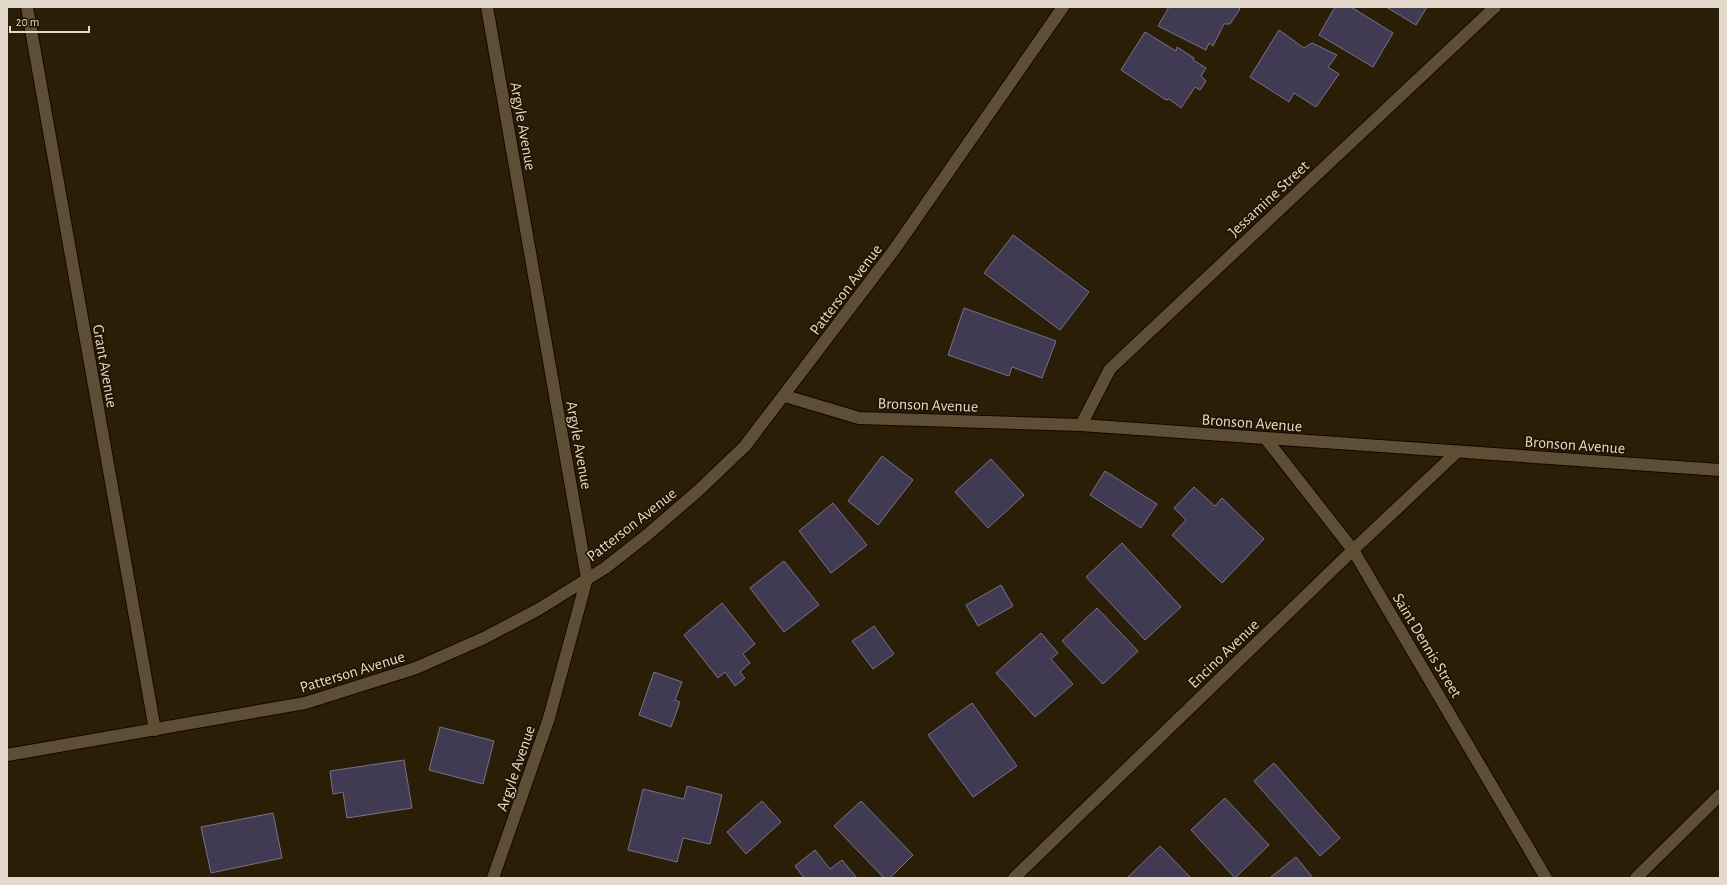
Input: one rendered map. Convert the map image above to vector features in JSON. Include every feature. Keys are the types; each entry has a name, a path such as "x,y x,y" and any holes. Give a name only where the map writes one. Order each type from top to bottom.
{"street":[{"name":"Grant Avenue","path":"27,7 154,730"},
{"name":"Argyle Avenue","path":"487,7 587,578 550,718 493,878"},
{"name":"Patterson Avenue","path":"7,756 305,703 416,668 484,638 539,609 605,568 699,490 745,446 785,396 894,250 1062,7"},
{"name":"Jessamine Street","path":"1080,426 1110,369 1495,7"},
{"name":"Bronson Avenue","path":"785,396 859,418 1080,426 1720,470"},
{"name":"Saint Dennis Street","path":"1266,439 1353,550 1546,878"},
{"name":"Encino Avenue","path":"1014,878 1353,550 1457,452"},
{"path":"1636,878 1720,796"}],"building":[{"path":"1169,7 1237,7 1240,9 1230,24 1224,24 1213,46 1209,43 1206,50 1158,26"},
{"path":"1335,7 1351,7 1393,33 1373,67 1319,35"},
{"path":"1386,7 1427,7 1416,25"},
{"path":"1279,30 1304,48 1312,43 1337,55 1328,67 1339,74 1316,107 1294,93 1289,102 1250,77"},
{"path":"1145,32 1176,51 1177,47 1206,68 1201,76 1206,81 1200,90 1195,87 1181,108 1169,99 1166,100 1121,70"},
{"path":"1013,235 1089,292 1060,330 984,273"},
{"path":"964,308 1056,341 1042,378 1012,367 1009,376 948,355"},
{"path":"882,456 913,480 878,525 848,501"},
{"path":"991,459 1024,495 988,528 955,492"},
{"path":"1105,471 1157,504 1141,528 1090,495"},
{"path":"1194,487 1215,506 1222,498 1264,539 1222,583 1172,535 1186,520 1174,508"},
{"path":"833,503 867,545 831,573 799,531"},
{"path":"1122,543 1181,607 1145,640 1086,577"},
{"path":"784,561 819,605 784,632 750,588"},
{"path":"1001,585 1013,606 978,626 966,605"},
{"path":"722,603 755,644 743,654 750,663 740,672 745,678 735,686 725,672 718,678 684,635"},
{"path":"1097,608 1138,651 1103,684 1062,641"},
{"path":"874,626 894,654 873,669 852,641"},
{"path":"1041,633 1058,653 1051,659 1073,684 1035,717 996,673"},
{"path":"654,672 682,682 675,700 680,702 671,727 639,715"},
{"path":"972,703 1017,766 973,797 928,735"},
{"path":"440,727 494,741 483,784 429,770"},
{"path":"404,760 412,808 347,818 343,792 333,794 330,771"},
{"path":"1274,763 1340,838 1320,856 1254,781"},
{"path":"687,786 722,795 710,844 683,838 677,862 628,850 643,789 684,799"},
{"path":"1225,798 1269,845 1235,878 1191,830"},
{"path":"762,801 781,822 746,854 727,832"},
{"path":"861,801 913,855 890,878 884,878 834,826"},
{"path":"273,813 282,858 211,873 201,827"},
{"path":"1160,846 1191,878 1127,878"},
{"path":"815,850 830,869 842,860 857,878 804,878 795,866"},
{"path":"1296,857 1313,878 1271,877"}]}
